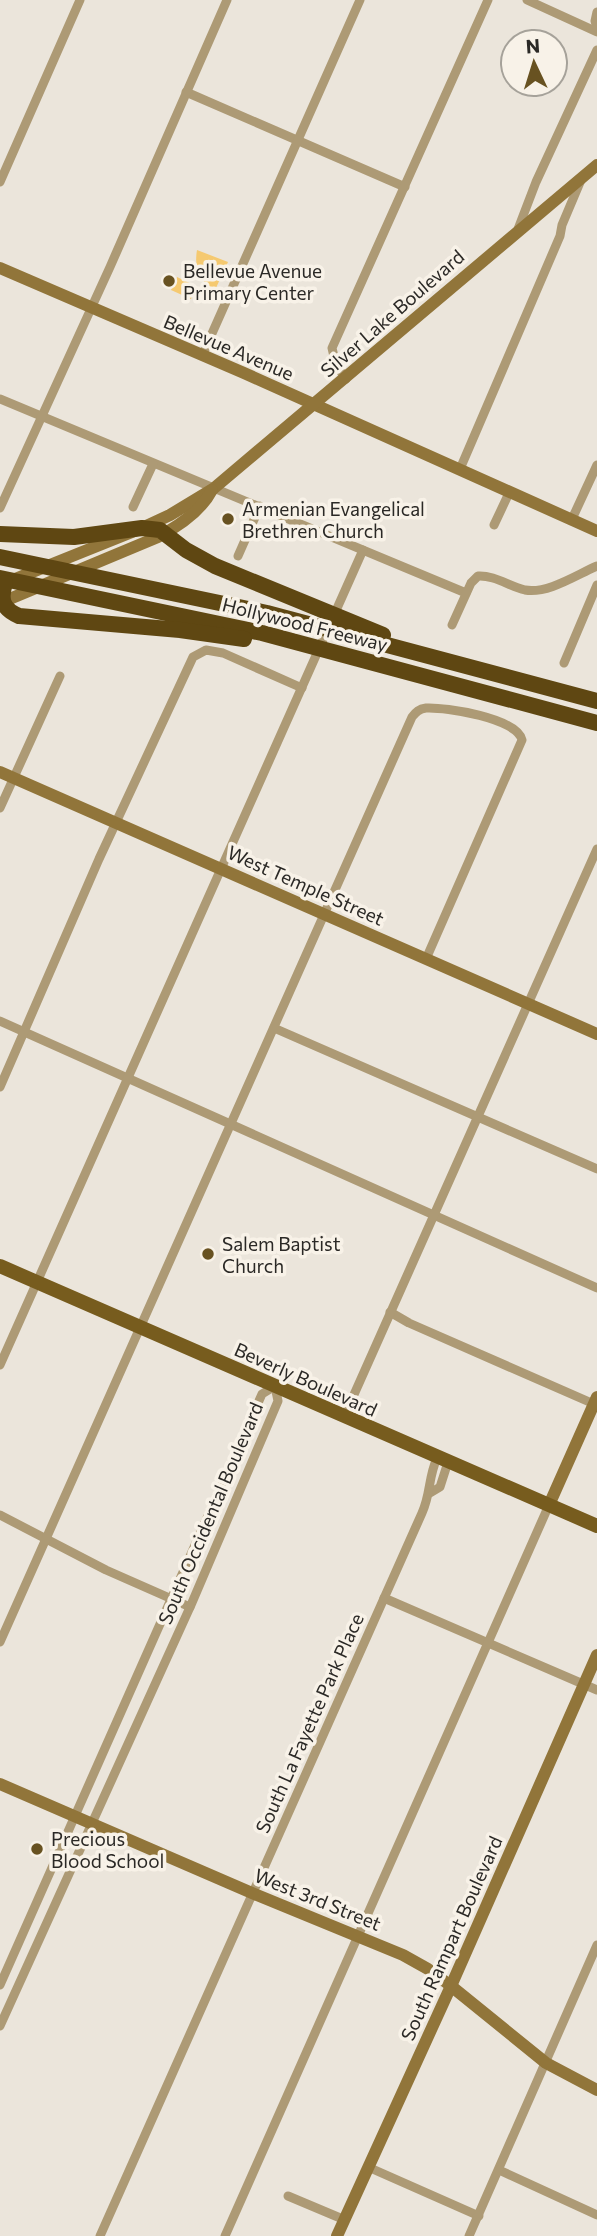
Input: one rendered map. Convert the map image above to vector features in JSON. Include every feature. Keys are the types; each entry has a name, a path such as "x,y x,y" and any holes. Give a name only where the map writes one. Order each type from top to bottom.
{"highway":[{"path":"0,534 87,537 142,528 166,533 186,550 205,561 312,606 354,629"},
{"name":"Hollywood Freeway","path":"4,558 304,622 354,629 427,655 597,701"},
{"path":"2,582 1,603 11,613 27,617 294,644"},
{"name":"Hollywood Freeway","path":"2,582 82,594 343,655 597,723"},
{"path":"520,703 597,733"}],"main road":[{"name":"Silver Lake Boulevard","path":"2,582 142,528 213,489 597,165"},
{"name":"Bellevue Avenue","path":"0,268 597,531"},
{"name":"Silver Lake Boulevard","path":"1,603 146,544 166,533 205,502 213,489"},
{"name":"West Temple Street","path":"0,772 597,1034"},
{"name":"Beverly Boulevard","path":"0,1266 597,1526"},
{"path":"549,1505 595,1401"},
{"name":"South Rampart Boulevard","path":"337,2236 597,1655"},
{"name":"West 3rd Street","path":"0,1784 403,1955 451,1986 546,2063 597,2090"}],"street":[{"path":"0,182 80,0"},
{"path":"0,508 227,0"},
{"path":"202,356 360,0"},
{"path":"346,379 336,365 332,348 488,0"},
{"path":"527,0 597,30"},
{"path":"597,12 597,30"},
{"path":"517,231 536,182 597,50"},
{"path":"186,92 405,187"},
{"path":"460,469 560,236 581,179"},
{"path":"0,399 466,593"},
{"path":"133,508 153,464"},
{"path":"572,519 597,465"},
{"path":"494,524 510,491"},
{"path":"238,556 260,506"},
{"path":"0,1365 363,550"},
{"path":"452,625 472,580 478,576 486,576 523,589 539,590 597,566"},
{"path":"564,663 597,585"},
{"path":"0,1087 189,663 196,654 206,650 223,653 302,688"},
{"path":"0,808 60,676"},
{"path":"0,1642 416,712 426,708 475,715 501,722 516,729 522,736 522,744 426,959"},
{"path":"345,1417 597,849"},
{"path":"0,1021 597,1288"},
{"path":"274,1028 597,1169"},
{"path":"390,1312 410,1324 595,1401"},
{"name":"South Occidental Boulevard","path":"0,1985 262,1394 275,1387 278,1401 190,1607 0,2025"},
{"name":"South La Fayette Park Place","path":"100,2236 430,1493 429,1483 443,1460"},
{"name":"South La Fayette Park Place","path":"430,1493 440,1488 443,1460"},
{"path":"225,2236 317,2034 358,1935 549,1505"},
{"path":"0,1516 106,1570 190,1607"},
{"path":"384,1598 597,1690"},
{"path":"469,2236 597,1945"},
{"path":"368,2166 478,2216"},
{"path":"499,2170 597,2215"},
{"path":"288,2196 345,2220"}],"shaded area":[{"path":"197,250 228,262 215,290 199,273 196,263"},
{"path":"177,277 196,286 191,299 171,290"}],"place":[{"name":"Bellevue Avenue Primary Center","path":"169,281"},
{"name":"Armenian Evangelical Brethren Church","path":"228,519"},
{"name":"Salem Baptist Church","path":"208,1254"},
{"name":"Precious Blood School","path":"37,1849"}]}
